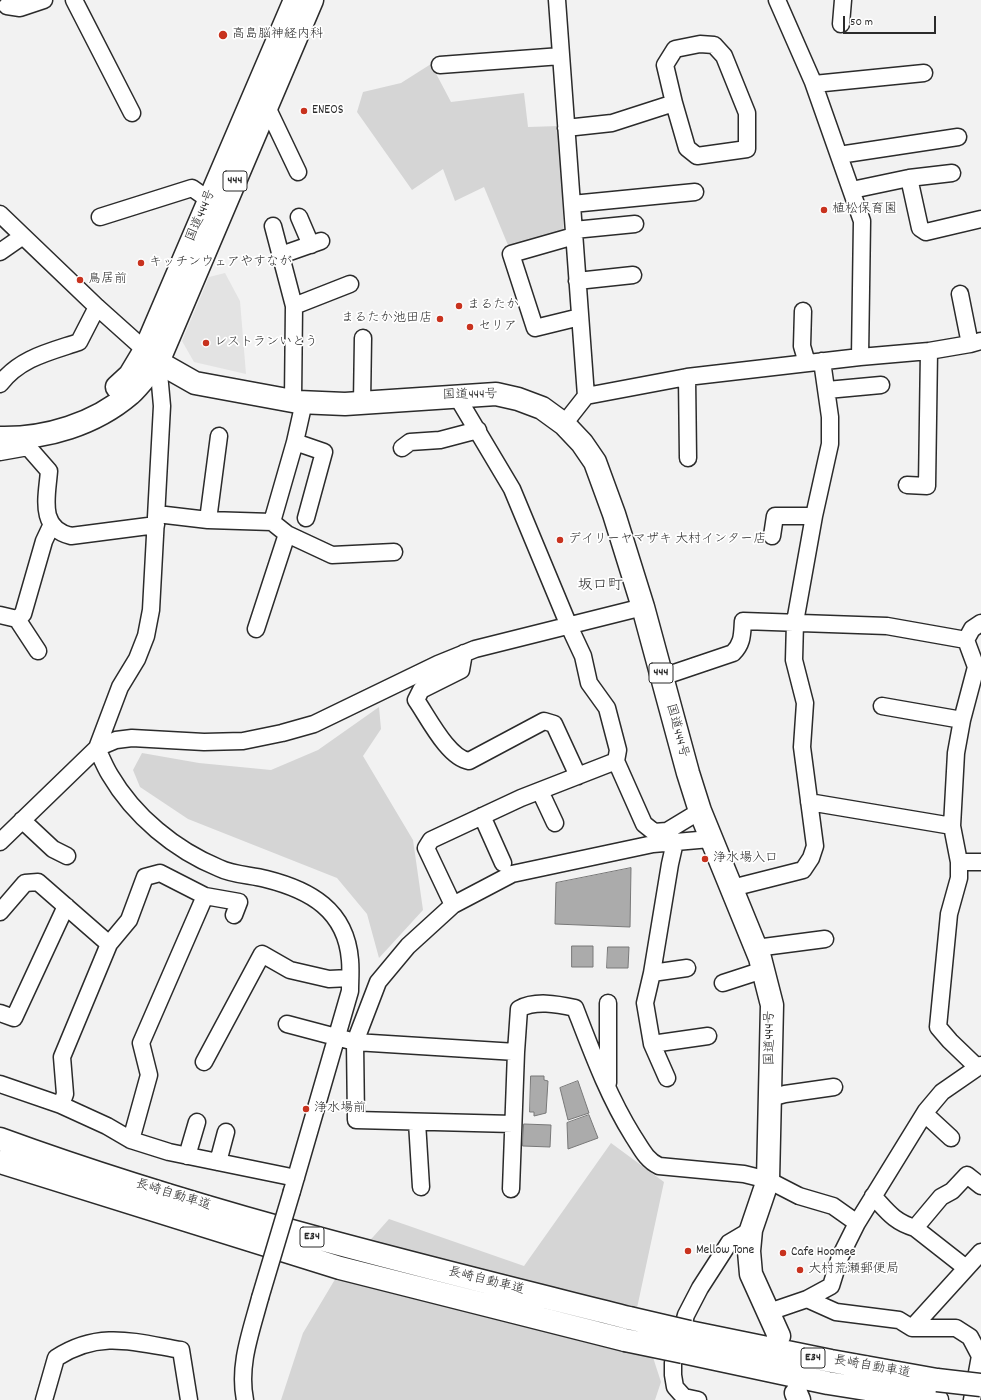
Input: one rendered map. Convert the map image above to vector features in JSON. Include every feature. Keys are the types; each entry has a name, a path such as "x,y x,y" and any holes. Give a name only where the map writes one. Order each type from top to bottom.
{"highway":[{"name":"国道444号","path":"152,356 209,200 295,0"},
{"name":"国道444号","path":"152,356 267,107 312,0"},
{"name":"国道444号","path":"152,356 195,383 298,401 362,403 496,394 518,399 542,408 564,424 582,442 594,462 614,514 643,607 700,811 756,948 772,1005 768,1180 750,1230 749,1251 751,1274 779,1336"},
{"path":"0,428 52,423 91,405 116,389 152,356"},
{"path":"0,438 14,439 52,433 94,417 130,394 152,356"},
{"name":"長崎自動車道","path":"0,1139 44,1155 193,1202 352,1249 629,1318 831,1362 934,1393"},
{"name":"長崎自動車道","path":"0,1162 340,1268 625,1340 828,1383 934,1393 980,1373"}],"street":[{"path":"4,5 20,8 44,0"},
{"path":"74,0 132,113"},
{"path":"557,0 586,396"},
{"path":"777,0 814,84 862,221 860,357"},
{"path":"841,24 843,0"},
{"path":"700,44 714,45 724,56 747,113 747,149 697,156 687,148 674,102 665,65 675,49 700,44"},
{"path":"440,65 561,56"},
{"path":"814,84 924,73"},
{"path":"566,128 612,123 674,102"},
{"path":"267,107 298,172"},
{"path":"839,155 958,137"},
{"path":"852,190 909,178 952,173"},
{"path":"909,178 920,228 926,232 981,219"},
{"path":"100,217 192,188 209,200"},
{"path":"572,204 695,192"},
{"path":"0,214 96,307 152,356 162,406 151,610 146,636 137,659 120,686 97,748 110,775 138,813 182,850 220,869 266,878 302,890 327,907 344,932 350,960 350,991 243,1361 242,1386 245,1400"},
{"path":"281,255 316,243 299,217"},
{"path":"580,317 535,328 511,254 574,233 612,232 635,224"},
{"path":"272,522 296,442 298,401 294,306 273,226"},
{"path":"0,252 22,236"},
{"path":"577,281 633,275"},
{"path":"294,306 350,284"},
{"path":"564,424 586,396 687,377 860,357 929,351 976,342 960,294"},
{"path":"0,384 14,369 35,356 79,342 96,307"},
{"path":"732,888 803,870 811,858 815,846 802,747 805,703 794,660 795,622 814,516 830,444 830,417 827,390 814,362 802,346 804,311"},
{"path":"362,403 363,338"},
{"path":"907,485 927,486 929,351"},
{"path":"687,377 688,458"},
{"path":"827,390 881,385"},
{"path":"456,396 478,430 512,489 583,656 589,683 607,708 618,750 616,761 644,824 654,832 667,831 700,811"},
{"path":"402,448 410,442 440,440 478,430"},
{"path":"208,520 219,436"},
{"path":"296,442 324,452 306,518"},
{"path":"0,452 28,447 49,471 46,512 52,524 61,533 71,536 157,519 272,522 287,534 332,555 394,552"},
{"path":"772,536 775,516 814,516"},
{"path":"17,619 23,614 44,541 52,524"},
{"path":"256,629 287,534"},
{"path":"0,842 97,748 116,740 132,738 204,742 243,741 282,733 314,724 464,653 509,639 569,626 643,607"},
{"path":"0,615 17,619 38,651"},
{"path":"662,677 733,653 740,646 742,640 743,621 887,626 966,640"},
{"path":"769,1312 807,1299 831,1286 840,1258 857,1223 925,1114 942,1092 979,1066 950,1041 938,1027 949,914 959,878 959,862 952,826 956,753 962,720 975,695 976,667 966,640 972,629 981,622"},
{"path":"464,653 461,670 421,690 416,700 449,749 462,760 469,761 544,721 554,724 578,776"},
{"path":"882,706 962,720"},
{"path":"454,905 426,848 431,840 540,791 616,761"},
{"path":"540,791 555,824"},
{"path":"809,802 952,826"},
{"path":"482,816 503,863"},
{"path":"22,820 53,849 67,856"},
{"path":"513,1124 356,1120 355,1042 378,982 408,946 454,905 512,874 653,844 710,838"},
{"path":"667,1078 652,1044 645,1003 652,973 670,864 676,842"},
{"path":"959,862 981,862"},
{"path":"61,1105 65,1094 62,1058 109,944 129,920 145,878 160,873 205,896 239,902 234,915"},
{"path":"0,912 25,883 38,882 109,944"},
{"path":"131,1140 149,1075 141,1043 205,896"},
{"path":"0,1013 14,1018 66,906"},
{"path":"756,948 826,939"},
{"path":"204,1062 262,954 290,970 328,979 350,978"},
{"path":"652,973 687,968"},
{"path":"723,983 763,970"},
{"path":"608,1003 608,1093"},
{"path":"510,1189 519,1009 527,1004 559,1004 575,1008 608,1093 649,1161 659,1166 744,1174 768,1180 799,1196 833,1206 857,1223"},
{"path":"286,1024 355,1042 516,1052"},
{"path":"652,1044 708,1036"},
{"path":"0,1084 61,1105 107,1126 131,1140 170,1152 218,1162 294,1184"},
{"path":"770,1098 785,1094 834,1087"},
{"path":"925,1114 951,1138"},
{"path":"187,1156 197,1122"},
{"path":"417,1122 421,1186"},
{"path":"218,1162 226,1132"},
{"path":"915,1228 942,1197 952,1191 967,1175 981,1186"},
{"path":"873,1196 890,1215 902,1224 915,1228 966,1268"},
{"path":"698,1400 684,1397 675,1387 672,1375 673,1363 686,1315 700,1288 729,1242 750,1230"},
{"path":"912,1328 981,1252"},
{"path":"807,1299 836,1312 899,1320 912,1328 956,1328 970,1337 980,1356 980,1373 972,1400"},
{"path":"44,1400 56,1358 66,1351 93,1342 118,1339 181,1350 189,1400"}],"shaded area":[{"path":"431,64 451,102 524,93 528,127 559,126 564,235 510,250 484,187 455,201 443,169 412,190 357,112 363,92 401,83"},
{"path":"225,273 240,301 246,374 194,362 182,341 209,277"},
{"path":"379,707 381,729 363,756 413,840 423,910 379,958 367,914 337,878 188,819 140,787 133,770 142,753 199,763 271,770 318,750"},
{"path":"631,868 630,927 555,924 556,883"},
{"path":"572,946 593,946 593,967 572,967"},
{"path":"608,947 629,947 628,968 607,968"},
{"path":"531,1076 544,1076 544,1080 548,1081 546,1113 534,1116 534,1112 530,1112"},
{"path":"578,1081 589,1113 568,1120 560,1088"},
{"path":"589,1115 598,1138 568,1149 567,1123"},
{"path":"524,1124 551,1125 550,1147 523,1146"},
{"path":"611,1143 664,1182 637,1308 661,1382 655,1400 281,1400 303,1333 334,1281 389,1219 524,1266"}],"place":[{"name":"高島脳神経内科","path":"223,35"},
{"name":"ENEOS","path":"304,111"},
{"name":"植松保育園","path":"824,210"},
{"name":"キッチンウェアやすなが","path":"141,263"},
{"name":"鳥居前","path":"80,280"},
{"name":"まるたか","path":"459,306"},
{"name":"まるたか池田店","path":"440,319"},
{"name":"セリア","path":"470,327"},
{"name":"レストランいとう","path":"206,343"},
{"name":"デイリーヤマザキ 大村インター店","path":"560,540"},
{"name":"浄水場入口","path":"705,859"},
{"name":"浄水場前","path":"306,1109"},
{"name":"Mellow Tone","path":"688,1251"},
{"name":"Cafe Hoomee","path":"783,1253"},
{"name":"大村荒瀬郵便局","path":"800,1270"}],"district":[{"name":"坂口町","path":"600,587"}]}
